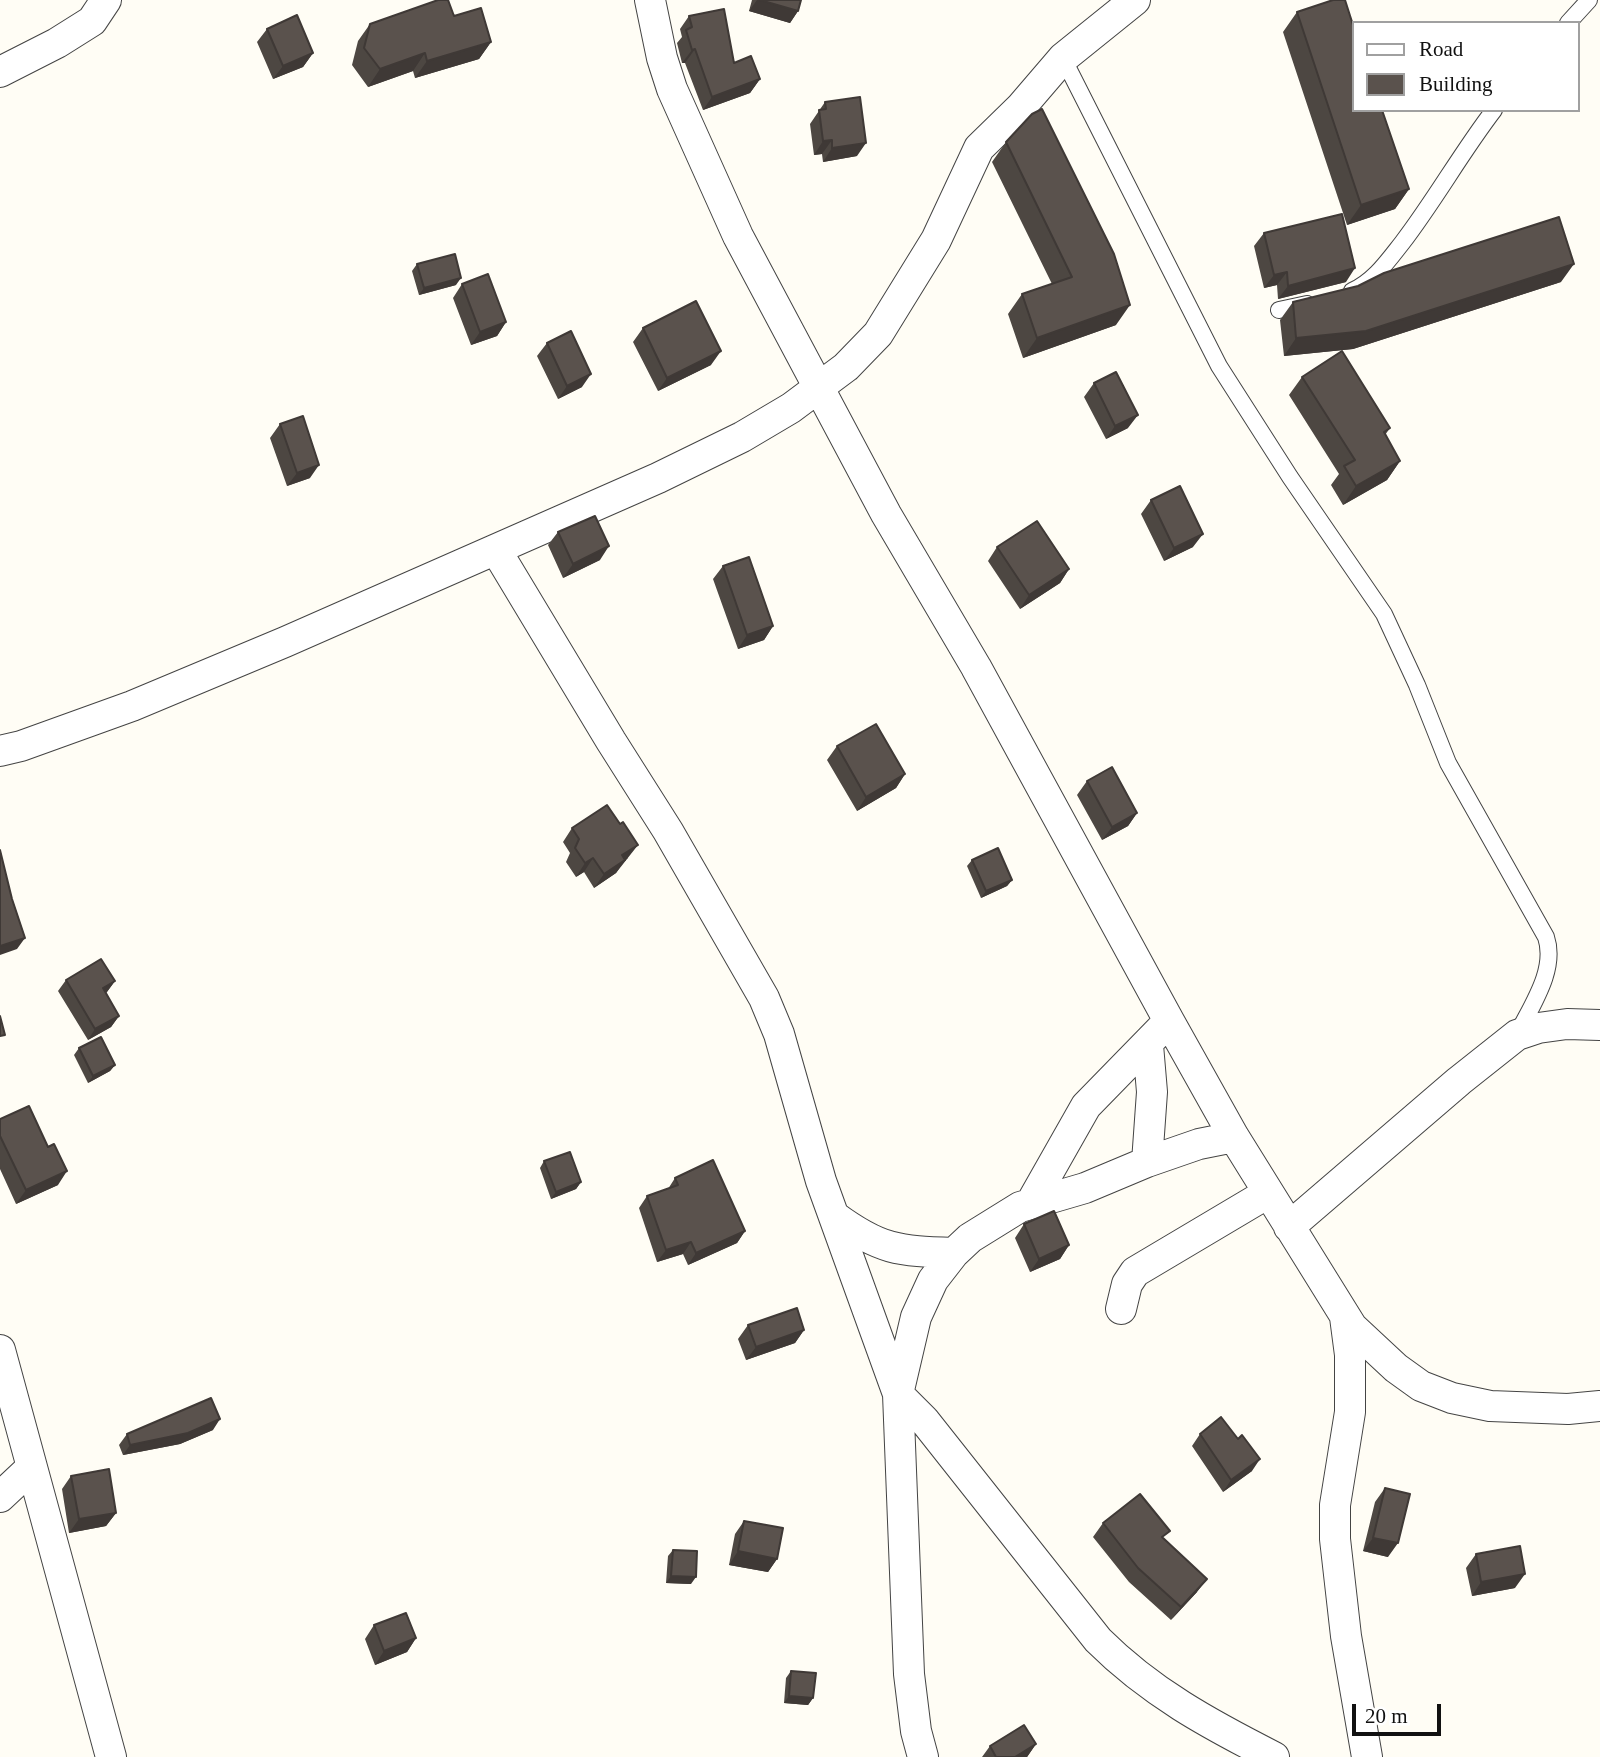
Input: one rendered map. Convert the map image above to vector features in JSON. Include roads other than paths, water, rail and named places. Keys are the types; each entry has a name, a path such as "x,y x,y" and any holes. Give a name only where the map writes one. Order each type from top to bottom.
{"street":[{"path":"0,72 57,43 92,21 106,0"},
{"path":"650,0 662,58 682,114 738,236 886,514 976,667 1234,1137 1345,1317 1361,1337 1396,1368 1421,1386 1452,1398 1490,1406 1568,1409 1600,1406"},
{"path":"0,751 132,706 496,550 658,478 742,437 819,389 846,367 878,334 936,240 979,148 1021,107 1063,58 1135,0"},
{"path":"496,550 668,831 754,978 779,1034 809,1143 898,1394 924,1420 1113,1656 1165,1697 1273,1757"},
{"path":"1031,1203 1086,1106 1169,1021"},
{"path":"1289,1227 1459,1081 1517,1035 1559,1025 1600,1025"},
{"path":"1147,1162 1152,1092 1148,1045"},
{"path":"923,1757 916,1731 909,1674 898,1394 916,1317 933,1280 954,1253 995,1221 1031,1203 1085,1188 1199,1144 1234,1137"},
{"path":"1121,1309 1127,1284 1135,1272 1268,1193"},
{"path":"834,1216 859,1234 881,1244 904,1250 954,1253"},
{"path":"1345,1317 1350,1355 1350,1412 1335,1505 1335,1539 1348,1648 1367,1757"},
{"path":"0,1350 111,1757"},
{"path":"0,1497 31,1468"}],"lane":[{"path":"1570,21 1589,0"},
{"path":"1063,58 1219,366 1290,477 1384,614 1403,652 1448,763 1546,937 1549,962 1538,993 1517,1035"},
{"path":"1279,310 1331,299 1360,287 1377,274 1423,216 1493,112"}]}
